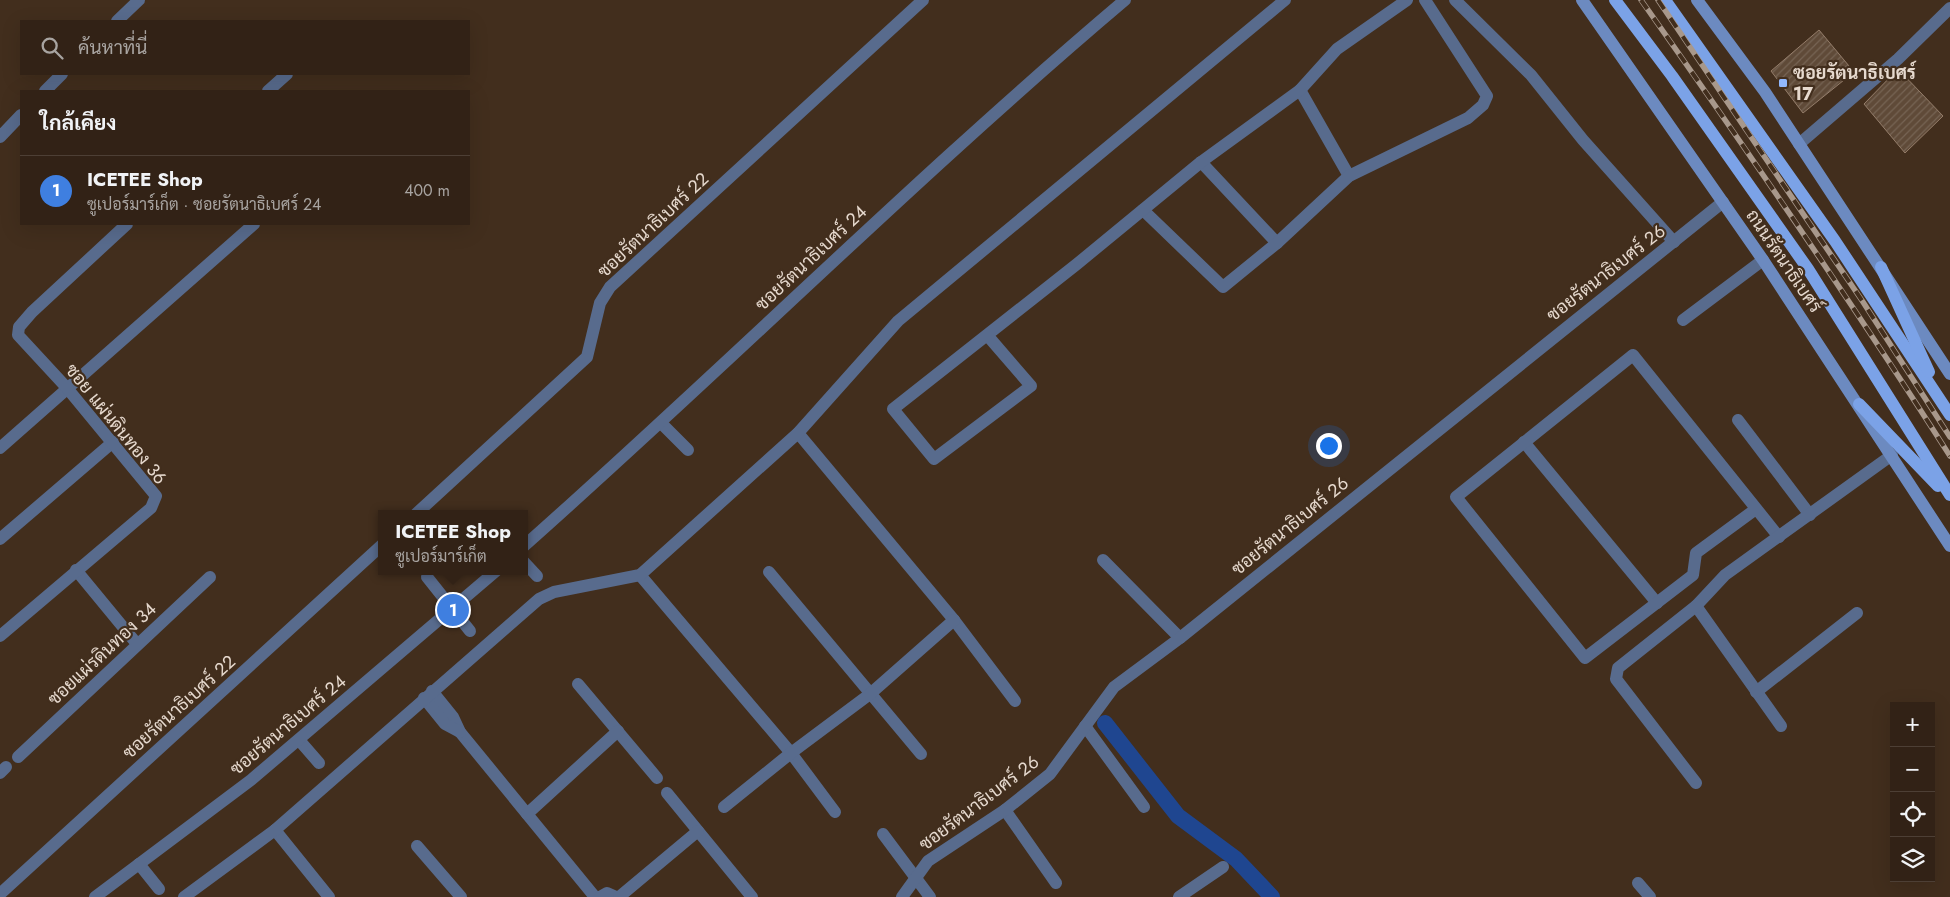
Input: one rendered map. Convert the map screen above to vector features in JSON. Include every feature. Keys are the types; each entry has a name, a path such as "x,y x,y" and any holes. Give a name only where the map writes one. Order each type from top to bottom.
{"main road":[{"name":"ถนนรัตนาธิเบศร์","path":"1582,0 1764,260 1950,546"},
{"name":"ถนนรัตนาธิเบศร์","path":"1615,0 1808,269 1950,495"},
{"path":"1665,0 1835,241 1947,411"},
{"path":"1697,0 1765,92 1950,374"},
{"path":"1881,267 1947,411"},
{"path":"1858,404 1950,499"}],"street":[{"path":"118,20 140,0"},
{"name":"ซอยรัตนาธิเบศร์ 22","path":"420,510 587,357 600,302 610,287 923,0"},
{"name":"ซอยรัตนาธิเบศร์ 24","path":"528,542 661,423 882,214 1062,54 1126,0"},
{"path":"184,897 275,830 539,599 554,592 640,575 798,433 898,321 1285,0"},
{"path":"988,335 1030,386 934,459 893,409 988,335 1201,162 1300,90 1337,49 1407,0"},
{"path":"1143,210 1222,287 1277,243 1349,176 1468,118 1486,101 1487,96 1425,0"},
{"path":"1455,0 1531,75 1583,140 1674,242"},
{"path":"1799,144 1898,58 1950,8"},
{"path":"45,90 61,75"},
{"path":"269,90 286,75"},
{"path":"1300,90 1349,176"},
{"path":"0,137 20,116"},
{"path":"1201,162 1277,243"},
{"name":"ซอยรัตนาธิเบศร์ 26","path":"902,897 915,876 928,861 1004,810 1050,774 1114,687 1180,638 1724,202"},
{"name":"ซอย แผ่นดินทอง 36","path":"0,636 151,508 156,496 67,388 18,335 18,327 126,225"},
{"path":"0,448 253,225"},
{"path":"1684,320 1764,260"},
{"path":"1756,509 1696,553 1693,575 1584,658 1456,497 1633,355 1756,509 1779,538"},
{"path":"1738,420 1810,515"},
{"path":"661,423 688,450"},
{"path":"798,433 954,620 1015,701"},
{"path":"0,539 113,442"},
{"path":"1524,442 1657,603"},
{"path":"1696,783 1616,679 1618,668 1696,606 1725,575 1892,455"},
{"name":"ซอยรัตนาธิเบศร์ 22","path":"0,894 378,549"},
{"path":"1103,560 1180,638"},
{"path":"528,566 537,576"},
{"path":"76,570 137,644"},
{"path":"768,572 921,754"},
{"name":"ซอยรัตนาธิเบศร์ 24","path":"95,897 251,780 491,575"},
{"path":"640,575 791,753 835,812"},
{"name":"ซอยแผ่รดินทอง 34","path":"18,757 210,577"},
{"path":"427,577 470,631"},
{"path":"1696,606 1781,726"},
{"path":"1756,692 1858,613"},
{"path":"724,807 791,753 870,694 954,620"},
{"path":"578,684 657,778"},
{"path":"428,695 453,716 460,732 595,897"},
{"path":"1085,726 1144,807"},
{"path":"527,814 618,731"},
{"path":"299,740 319,763"},
{"path":"668,793 752,897"},
{"path":"1004,810 1056,883"},
{"path":"275,830 329,897"},
{"path":"600,897 607,893 617,897 698,831"},
{"path":"883,834 930,897"},
{"path":"418,846 461,897"},
{"path":"139,864 159,889"},
{"path":"1180,897 1223,867"},
{"path":"1638,883 1650,897"}],"building":[{"path":"1819,30 1854,72 1803,113 1771,71"},
{"path":"1898,69 1943,116 1905,153 1864,104"}],"waterway":[{"path":"1105,723 1178,816 1236,859 1272,897"}],"railway":[{"path":"1641,0 1798,226 1950,456"},
{"path":"1658,0 1863,302 1950,437"}],"place":[{"name":"ซอยรัตนาธิเบศร์ 17","path":"1783,83"},
{"name":"ICETEE Shop","path":"453,610"}]}
